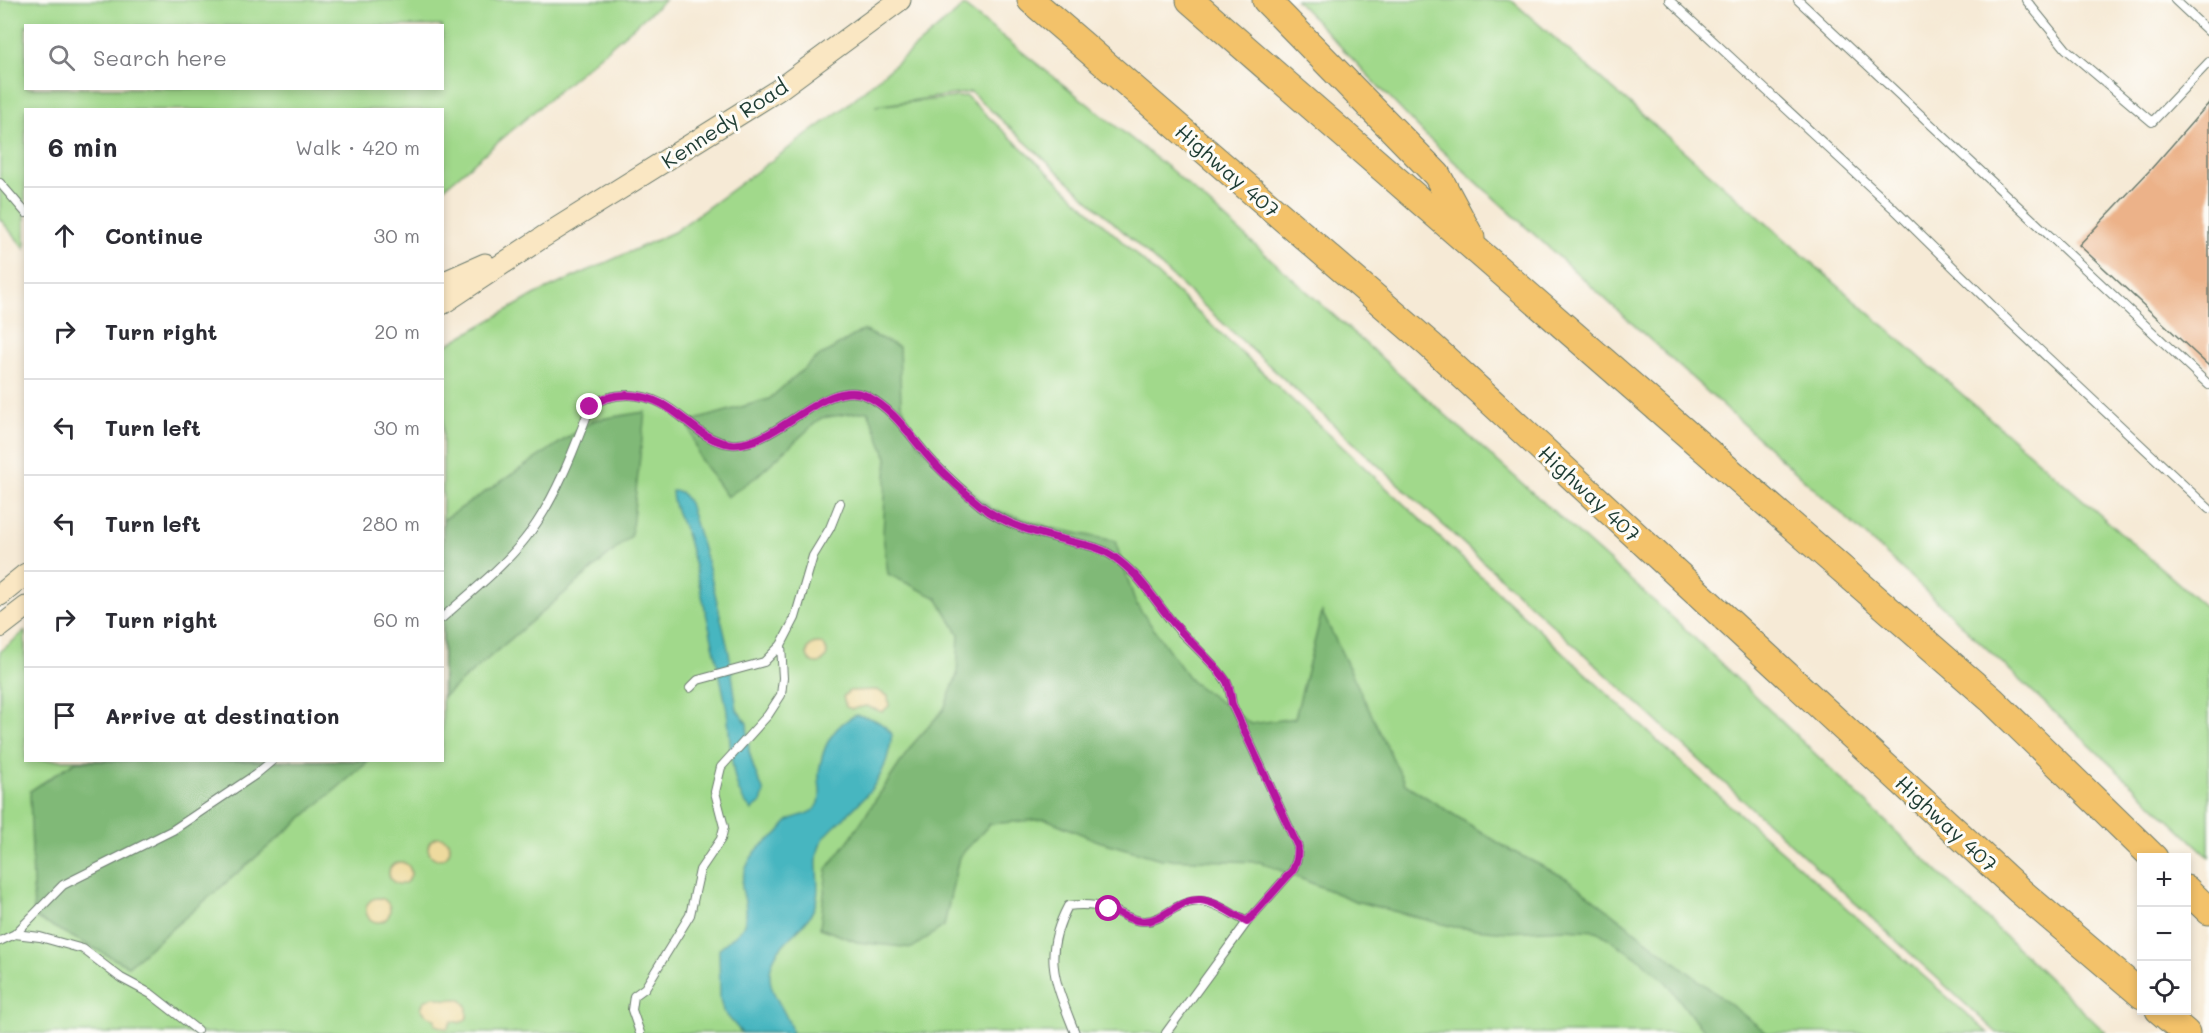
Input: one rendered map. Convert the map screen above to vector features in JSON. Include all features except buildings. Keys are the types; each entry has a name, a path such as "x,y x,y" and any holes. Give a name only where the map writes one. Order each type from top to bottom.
{"highway":[{"name":"Highway 407","path":"1031,0 1430,345 2020,891 2137,991"},
{"path":"1190,0 1992,700 2149,853"},
{"path":"1266,0 1437,175 1480,254"},
{"path":"2191,893 2209,911"},
{"path":"2164,1015 2186,1033"}],"main road":[{"name":"Kennedy Road","path":"444,303 543,237 778,90 900,0"},
{"name":"Kennedy Road","path":"444,282 543,237"},
{"path":"0,595 24,576"},
{"path":"0,627 24,609"}],"lane":[{"path":"1669,0 1892,207 1998,311 2209,509"},
{"path":"1798,0 2209,385"},
{"path":"2025,0 2066,49 2152,122 2209,62"},
{"path":"2175,0 2209,32"},
{"path":"0,183 24,211"},
{"path":"444,616 509,558 540,519 590,407 598,400 621,395 656,399 707,436 730,444 748,444 770,434 800,413 835,396 855,393 867,396 897,418 934,463 982,507 1028,530 1101,549 1135,574 1176,626 1226,681 1232,704 1298,847 1297,859 1293,870 1247,922 1166,1033"},
{"path":"690,688 698,680 764,662 781,645 795,618 813,556 830,528 840,503"},
{"path":"640,1033 632,1010 634,996 645,988 690,915 699,870 721,838 724,827 715,792 720,767 768,715 781,694 783,678 781,645"},
{"path":"0,941 15,934 63,885 173,830 271,762"},
{"path":"1075,1033 1060,997 1052,964 1058,925 1068,906 1087,904 1147,922 1160,918 1188,901 1198,900 1209,902 1247,922"},
{"path":"15,934 40,937 83,949 121,978 151,994 197,1030"}],"green space":[{"path":"0,0 665,0 444,188 444,108 24,108 24,248 0,219"},
{"path":"1296,0 1511,0 2209,610 2209,857 1886,554 1427,137"},
{"path":"964,6 1171,170 1683,627 2106,1033 1997,1033 971,92 875,106 966,96 1674,756 1988,1033 0,1033 0,652 24,632 24,762 444,762 444,346 536,294 674,232 841,110"},
{"path":"863,330 899,347 901,403 918,443 992,509 1052,528 1115,541 1136,604 1191,681 1251,724 1295,718 1322,612 1405,784 1510,850 1566,878 1767,1033 1707,1033 1666,982 1641,960 1597,931 1565,929 1507,932 1454,927 1355,901 1260,862 1161,859 1098,841 1046,819 990,824 959,857 944,926 912,948 857,942 820,928 827,869 912,745 944,709 957,675 959,634 937,598 888,574 883,535 887,458 868,411 821,418 756,477 727,497 700,459 688,422 769,399 815,359"},
{"path":"645,412 631,536 444,696 444,519 594,420"},
{"path":"74,762 368,762 128,966 34,917 30,791"}],"sand":[{"path":"817,643 824,646 827,653 824,660 817,663 810,660 807,653 810,646"},
{"path":"876,690 888,696 889,706 882,712 866,706 852,709 846,707 843,697 849,691"},
{"path":"439,837 447,840 450,848 447,856 439,859 431,856 428,848 431,840"},
{"path":"400,862 408,865 411,873 408,881 400,884 392,881 389,873 392,865"},
{"path":"378,898 383,899 389,905 389,915 383,921 378,922 373,921 367,915 366,910 367,905 373,899"},
{"path":"433,997 461,1000 467,1006 467,1018 460,1022 452,1021 447,1029 435,1025 435,1019 425,1014 421,1008 424,1001"}],"water":[{"path":"672,491 681,492 689,503 709,568 729,653 737,710 747,723 749,751 764,792 761,803 752,810 744,801 734,775 728,717 713,644 689,543 674,505"},
{"path":"856,715 880,723 892,734 890,749 882,772 870,791 821,843 817,860 818,887 815,905 806,921 775,955 770,981 792,1033 742,1033 723,1011 720,999 719,949 744,924 746,910 742,883 744,873 759,848 788,821 809,813 818,805 819,773 826,746 835,731"}],"route":[{"path":"590,407 598,400 621,395 656,399 707,436 730,444 748,444 770,434 800,413 835,396 855,393 867,396 897,418 934,463 982,507 1028,530 1101,549 1135,574 1176,626 1226,681 1232,704 1298,847 1293,870 1247,922 1209,902 1198,900 1188,901 1160,918 1147,922 1138,921 1109,909"}]}
